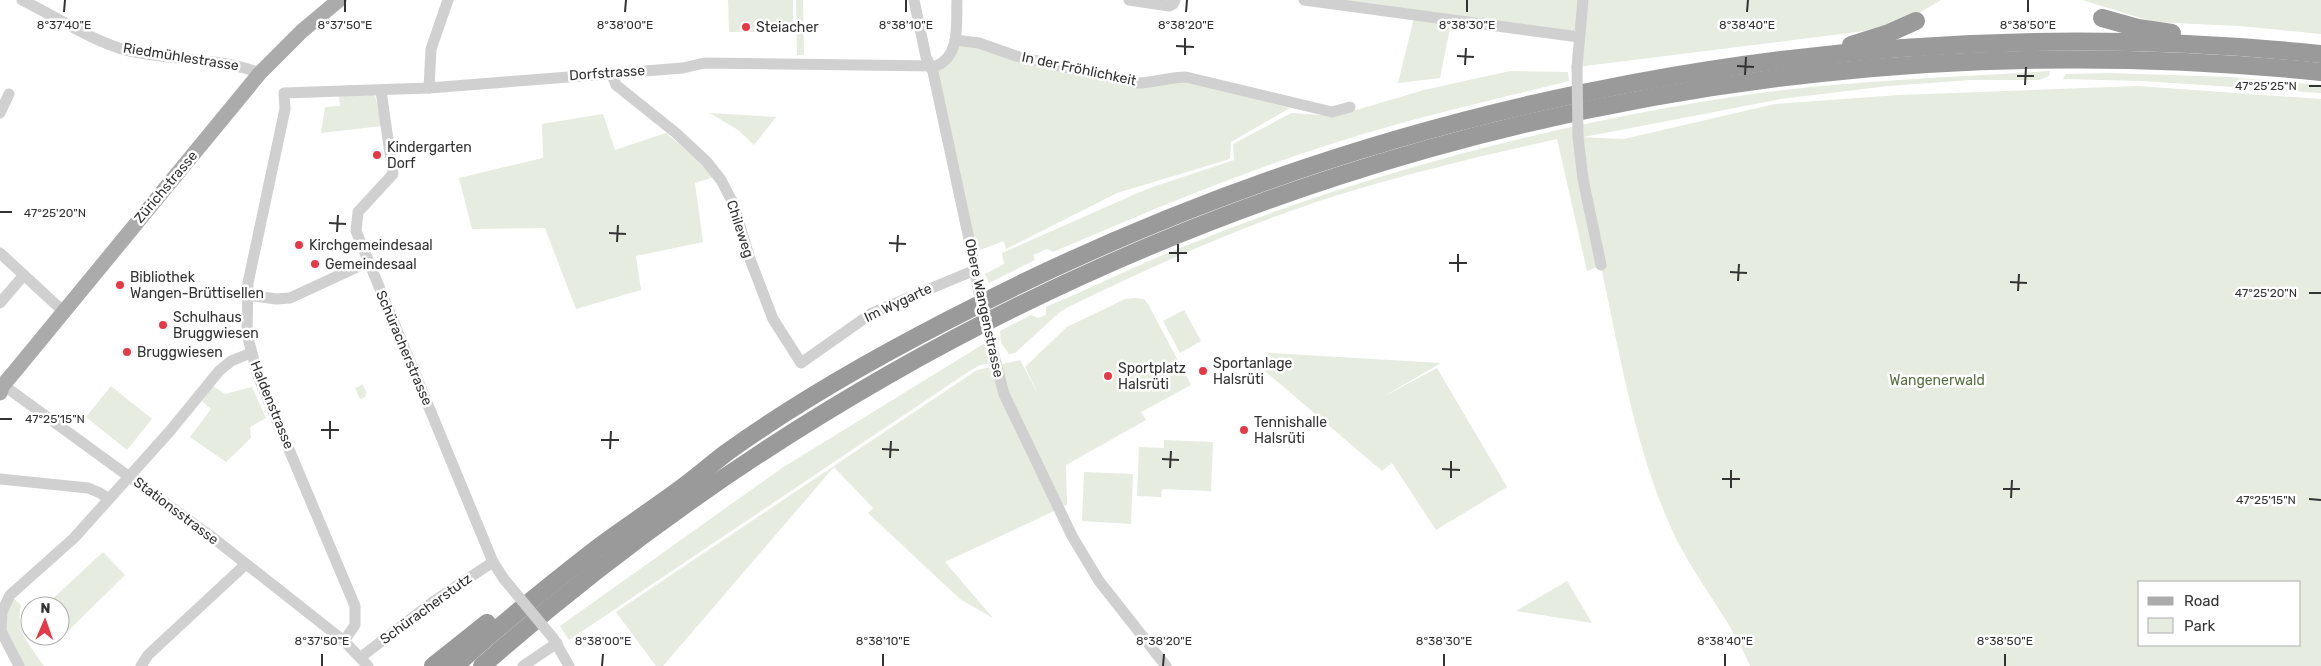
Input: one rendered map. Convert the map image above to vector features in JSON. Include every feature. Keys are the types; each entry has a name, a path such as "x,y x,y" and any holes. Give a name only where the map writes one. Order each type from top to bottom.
{"highway":[{"path":"2102,18 2154,32 2249,38 2314,54"},
{"path":"1819,55 1889,33 1916,20"},
{"path":"433,666 594,540 682,479 851,374 994,297 1136,231 1274,178 1417,133 1557,98 1702,70 1819,55 1920,46 2064,42 2200,45 2314,54"},
{"path":"482,666 579,583 656,524 764,450 860,390 967,331 1098,267 1225,215 1326,179 1466,138 1561,115 1695,90 1822,73 1921,64 2066,60 2199,63 2321,72"},
{"path":"455,666 516,613 599,547 726,453"}],"main road":[{"name":"Zürichstrasse","path":"1,388 260,73 302,31 339,0"}],"street":[{"name":"Riedmühlestrasse","path":"22,0 115,46 146,54 238,66 260,73"},
{"path":"429,88 429,59 434,38 448,0"},
{"name":"Obere Wangenstrasse","path":"914,0 929,65 933,72 977,284 1004,394 1072,536 1099,580 1166,666"},
{"path":"929,65 938,65 948,60 954,51 957,0"},
{"path":"1129,0 1169,6 1175,0"},
{"path":"1304,0 1579,38"},
{"path":"1584,0 1577,67 1578,138 1582,179 1601,265"},
{"name":"In der Fröhlichkeit","path":"955,40 979,43 1016,56 1137,83 1173,77 1186,77 1332,112 1350,107"},
{"name":"Dorfstrasse","path":"284,93 429,88 683,68 704,63 929,65"},
{"name":"Chileweg","path":"611,73 616,85 676,133 700,155 722,180 733,203 750,258 773,319 801,362"},
{"name":"Schüracherstrasse","path":"381,91 393,174 365,203 357,216 356,231 493,562 504,579 555,641"},
{"name":"Haldenstrasse","path":"284,93 285,109 250,273 248,334 258,376 355,606 355,625 344,641"},
{"path":"0,113 9,94"},
{"path":"0,253 64,312"},
{"path":"248,295 276,299 290,298 368,262"},
{"name":"Im Wygarte","path":"801,362 872,313 975,270"},
{"path":"0,303 24,276"},
{"path":"18,666 1,631 2,612 5,602 15,589 74,538 219,371 231,361 251,353"},
{"name":"Stationsstrasse","path":"1,388 129,476 344,641"},
{"path":"0,479 88,488 109,499"},
{"name":"Schüracherstutz","path":"364,662 434,601 493,562"},
{"path":"141,666 148,655 246,564"},
{"path":"344,641 364,662"},
{"path":"523,666 555,641 569,666"}],"green space":[{"path":"728,0 793,0 793,32 729,32"},
{"path":"796,0 803,0 804,55 797,55"},
{"path":"1304,0 1941,0 1909,19 1865,31 1577,67 1579,38"},
{"path":"2082,0 2321,0 2321,34 2240,26 2154,22"},
{"path":"1414,18 1451,23 1440,78 1398,83"},
{"path":"955,40 1137,83 1186,77 1290,108 1231,142 1230,159 1117,193 1006,249 1004,241 972,253 936,66"},
{"path":"1510,71 1568,72 1569,81 1478,103 1328,145 1189,195 1053,252 1047,249 1033,255 1035,260 989,283 985,274 1004,264 1002,253 1147,189 1234,160 1233,144 1291,113 1336,116 1424,90"},
{"name":"Wangenerwald","path":"2050,71 2049,76 2039,80 1971,80 1888,86 1781,99 1584,137 1576,136 1578,137 1624,139 1775,104 1899,95 2137,86 2321,99 2321,666 1750,666 1733,631 1673,532 1648,468 1622,367 1601,266 1587,271 1557,139 1457,162 1325,199 1293,210 1236,231 1180,255 1070,306 1060,312 1015,353 1009,354 1001,343 1000,331 1031,315 1038,318 1046,315 1046,307 1163,255 1246,222 1314,198 1452,156 1591,123 1732,97 1811,87"},
{"path":"2110,73 2228,77 2321,85 2321,93 2143,81 2063,79 2066,74"},
{"path":"339,95 375,95 382,126 321,133 325,107 340,106"},
{"path":"710,113 776,117 754,145 738,130"},
{"path":"603,114 615,150 666,133 717,176 695,183 703,242 636,256 641,290 576,309 545,228 472,229 459,178 543,158 542,124"},
{"path":"1125,299 1144,299 1148,304 1191,385 1141,412 1146,420 1066,465 1067,505 945,562 993,618 960,599 868,513 873,508 834,467 663,666 656,666 616,612 977,370 1020,360 1039,396 1025,367 1067,327"},
{"path":"1184,310 1201,341 1180,353 1163,321"},
{"path":"990,340 994,363 980,365 968,372 569,640 560,626 782,468"},
{"path":"1268,353 1441,363 1381,398 1437,368 1507,487 1436,530 1392,463 1382,471 1265,371"},
{"path":"363,385 367,393 365,394 366,397 360,399 355,388"},
{"path":"111,386 152,419 127,450 86,417"},
{"path":"213,386 225,394 252,387 266,418 250,427 251,438 226,462 190,437 211,409 202,401"},
{"path":"1164,440 1213,442 1211,491 1162,489 1161,497 1137,496 1139,447 1164,448"},
{"path":"1084,472 1133,474 1131,524 1082,521"},
{"path":"103,552 125,575 70,629 70,596 56,596"},
{"path":"1567,581 1592,623 1516,611"},
{"path":"10,595 20,604 20,646 30,646 44,666 19,666 4,640 5,602"}],"place":[{"name":"Steiacher","path":"746,27"},
{"name":"Kindergarten Dorf","path":"377,155"},
{"name":"Kirchgemeindesaal","path":"299,245"},
{"name":"Gemeindesaal","path":"315,264"},
{"name":"Bibliothek Wangen-Brüttisellen","path":"120,285"},
{"name":"Schulhaus Bruggwiesen","path":"163,325"},
{"name":"Bruggwiesen","path":"127,352"},
{"name":"Sportanlage Halsrüti","path":"1203,371"},
{"name":"Sportplatz Halsrüti","path":"1108,376"},
{"name":"Tennishalle Halsrüti","path":"1244,430"}]}
